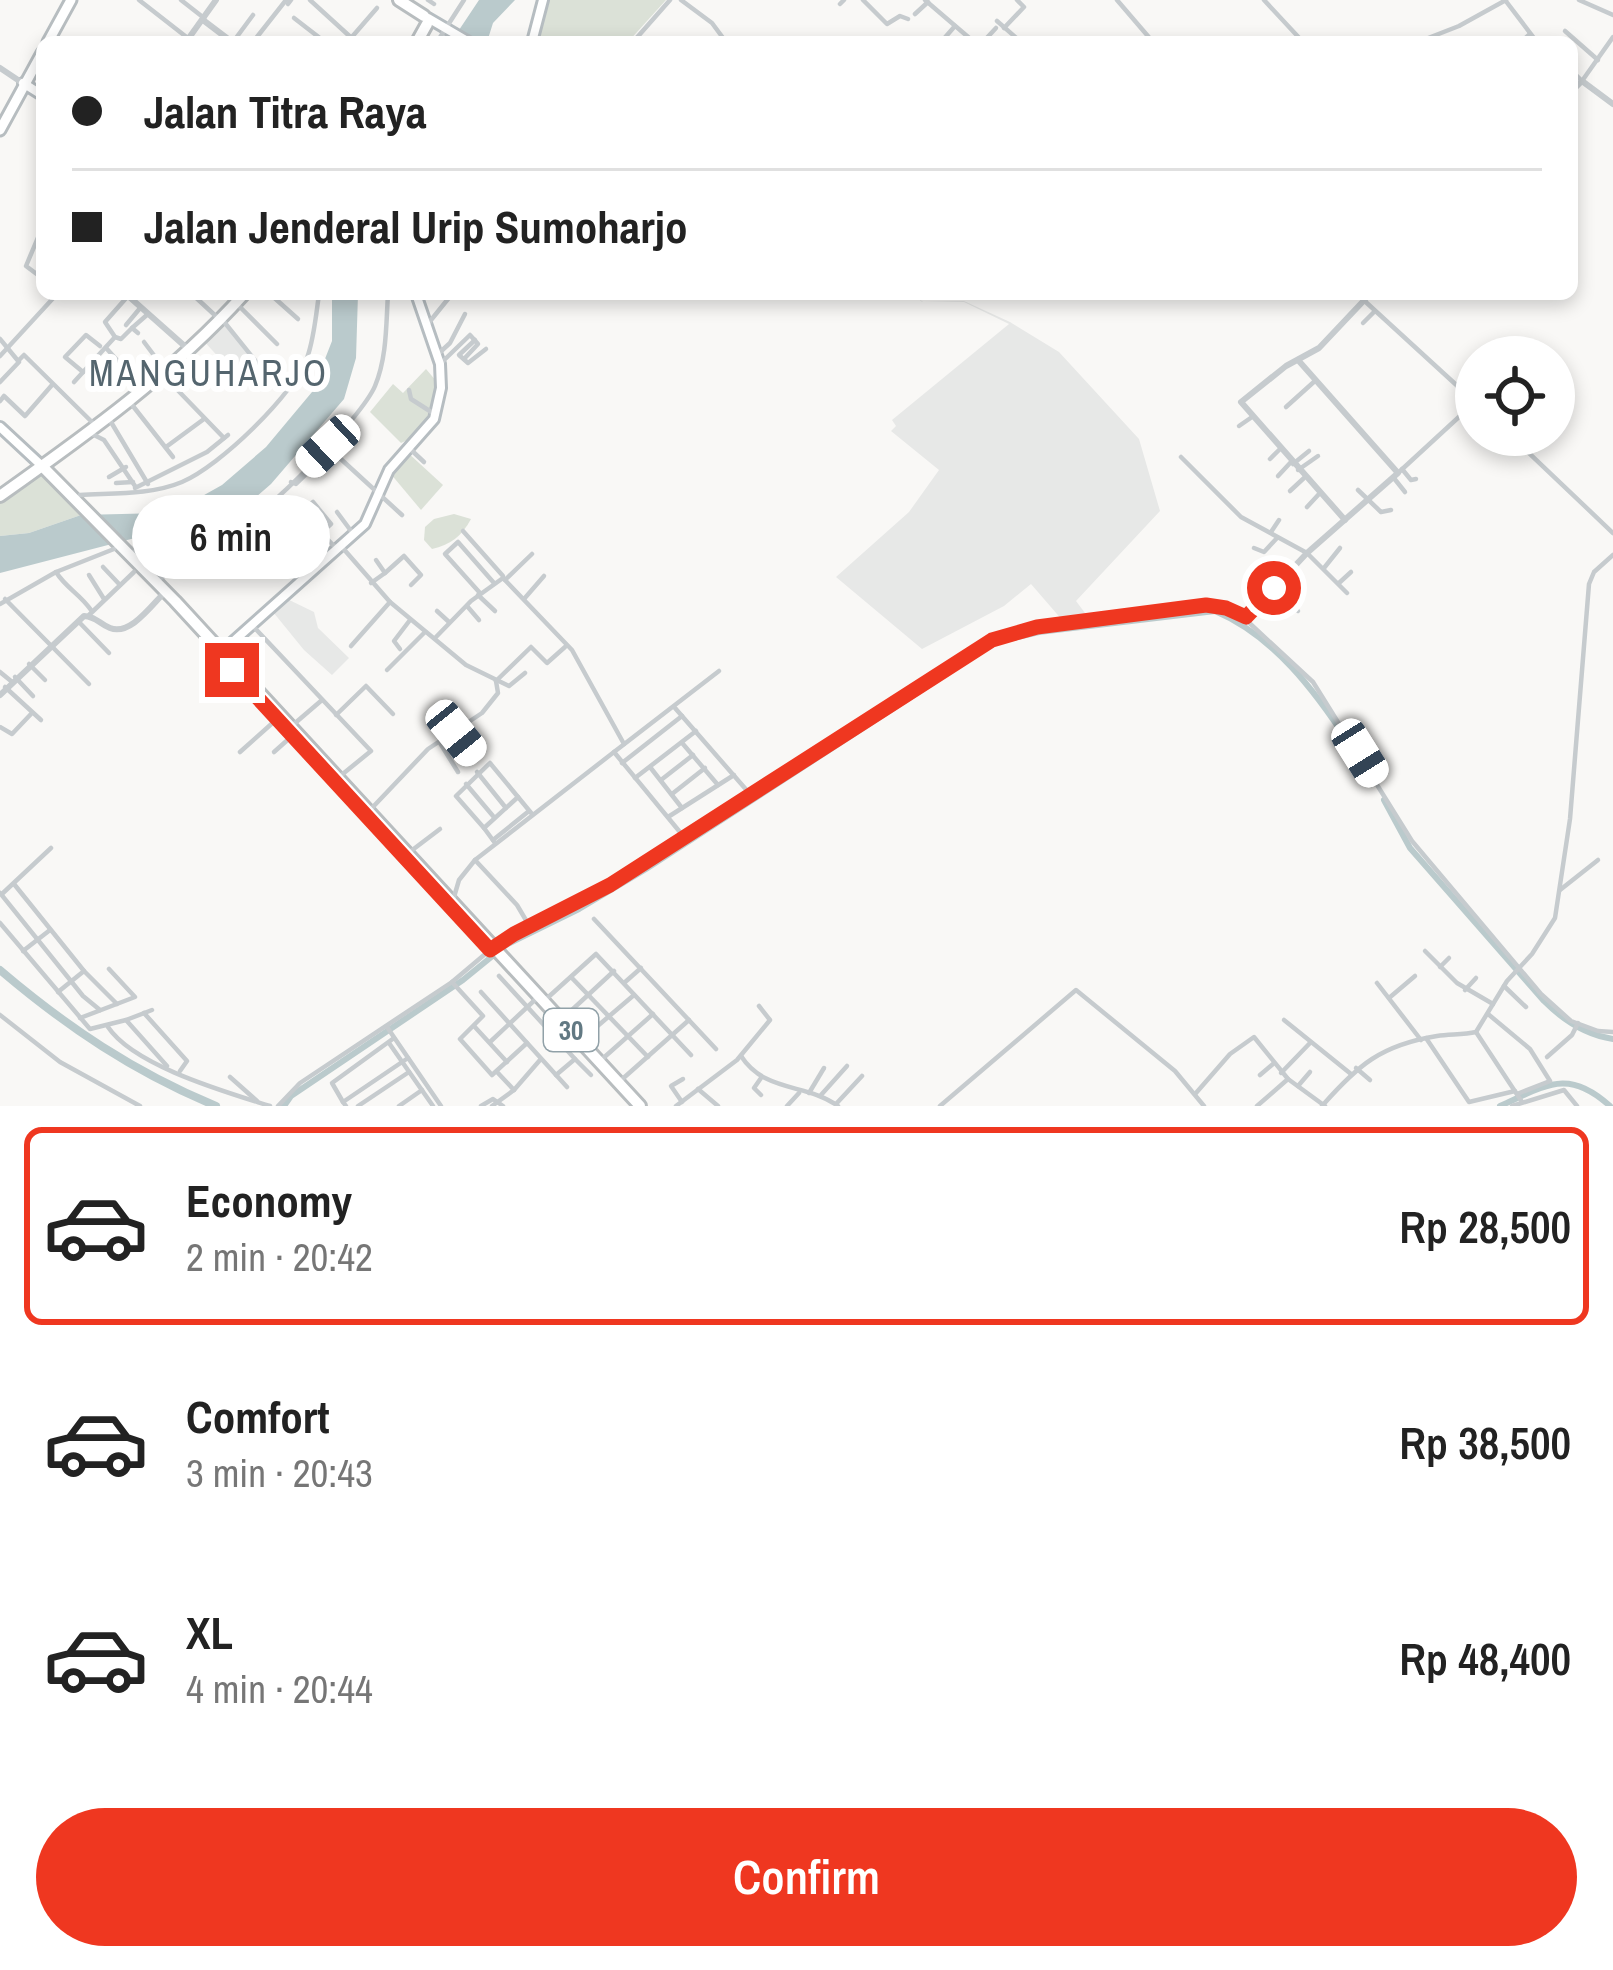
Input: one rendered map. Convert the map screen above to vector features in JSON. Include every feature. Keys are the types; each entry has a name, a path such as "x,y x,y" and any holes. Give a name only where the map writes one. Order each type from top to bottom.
{"highway":[{"path":"399,0 425,20 420,36"},
{"path":"0,496 129,401 238,300"},
{"name":"30","path":"43,467 223,652 495,952"},
{"name":"30","path":"223,652 277,719 636,1106"},
{"name":"30","path":"537,1001 562,1020 636,1106"}],"main road":[{"path":"49,36 69,0"},
{"path":"533,36 542,0"},
{"path":"425,20 458,36"},
{"path":"0,126 36,59"},
{"path":"23,83 36,91"},
{"path":"223,652 373,514 389,470 436,415 439,359 418,300"},
{"path":"2,432 43,467"}],"street":[{"path":"140,0 183,36"},
{"path":"182,0 224,36"},
{"path":"191,36 216,0"},
{"path":"310,0 349,36"},
{"path":"441,36 464,0"},
{"path":"638,36 670,0"},
{"path":"863,0 887,24 900,16 908,19"},
{"path":"989,36 1024,7 1017,0"},
{"path":"1117,0 1148,36"},
{"path":"1264,0 1297,36"},
{"path":"1433,36 1505,0 1528,36"},
{"path":"1579,0 1613,15"},
{"path":"258,36 288,1"},
{"path":"683,1 722,36"},
{"path":"915,14 930,2 967,36"},
{"path":"356,36 377,8"},
{"path":"237,36 253,15"},
{"path":"294,18 317,36"},
{"path":"946,36 955,26"},
{"path":"999,26 1011,36"},
{"path":"1565,31 1571,36"},
{"path":"1578,85 1613,38"},
{"path":"1578,42 1598,60"},
{"path":"0,68 23,83"},
{"path":"1578,77 1610,102 1613,92"},
{"path":"36,242 26,266 36,274"},
{"path":"0,356 51,300"},
{"path":"115,338 105,322 128,300"},
{"path":"135,300 188,349"},
{"path":"199,300 257,363 264,356"},
{"path":"242,300 277,344"},
{"path":"276,300 298,319"},
{"path":"116,483 135,487 181,482 233,449 298,376 309,354 318,300"},
{"path":"89,684 3,601 56,572 122,551 166,549 235,531 264,511 352,423 374,391 383,359 388,300"},
{"path":"427,325 447,300"},
{"path":"1345,520 1242,405 1298,359 1319,348 1364,300"},
{"path":"1369,300 1455,384"},
{"path":"132,329 141,308"},
{"path":"1363,322 1375,311"},
{"path":"74,382 103,347 121,339 148,314"},
{"path":"439,359 465,314"},
{"path":"102,385 65,357 86,335 143,389"},
{"path":"439,359 459,355 478,344 470,335 459,355"},
{"path":"0,339 19,360"},
{"path":"81,501 148,484 226,436 204,419 144,342"},
{"path":"459,355 471,364 486,349"},
{"path":"7,388 0,382 24,355 104,440 135,487"},
{"path":"1298,359 1398,473 1405,492"},
{"path":"1286,406 1316,380"},
{"path":"0,402 4,396 25,416 53,384"},
{"path":"409,390 411,399 436,415"},
{"path":"129,401 173,457"},
{"path":"108,417 148,484"},
{"path":"1239,427 1252,417"},
{"path":"166,447 204,419"},
{"path":"1244,617 1307,553 1455,420"},
{"path":"408,447 424,462"},
{"path":"291,482 296,484 331,449 402,515"},
{"path":"1270,459 1280,449"},
{"path":"1290,491 1309,451"},
{"path":"1278,476 1318,456"},
{"path":"1532,456 1613,533"},
{"path":"1181,457 1241,517 1307,553 1347,593"},
{"path":"109,478 126,467"},
{"path":"1398,473 1416,479"},
{"path":"1358,490 1381,512 1391,510"},
{"path":"1307,507 1318,494"},
{"path":"322,532 331,524 313,502 301,512 318,533 466,665 512,686 525,673"},
{"path":"338,512 354,535"},
{"path":"1254,548 1267,550 1279,520"},
{"path":"463,531 567,645 623,744"},
{"path":"494,583 458,542 445,554 495,611"},
{"path":"1324,568 1340,548"},
{"path":"436,637 466,605 532,554"},
{"path":"1196,1093 1230,1054 1253,1037 1288,1079 1324,1106 1372,1056 1424,1039 1476,1032 1555,918 1570,818 1590,582 1613,555"},
{"path":"371,583 404,556 421,575 411,585"},
{"path":"159,587 170,557"},
{"path":"376,560 385,573"},
{"path":"288,565 300,580"},
{"path":"56,572 60,587 76,590 90,613 114,630 125,629 179,566"},
{"path":"104,568 120,585"},
{"path":"8,685 134,572"},
{"path":"1339,583 1351,572"},
{"path":"89,575 104,599"},
{"path":"524,599 544,577"},
{"path":"1274,588 1298,611"},
{"path":"351,646 390,602"},
{"path":"466,605 479,620"},
{"path":"108,1027 121,1043 178,1072 220,1092 268,1105 455,985 530,927 610,885 977,648 1009,632 1206,605 1244,617 1313,682 1412,841 1518,970 1577,1027 1613,1032"},
{"path":"448,610 456,634"},
{"path":"437,611 464,623"},
{"path":"400,649 394,641 411,619"},
{"path":"78,621 109,653"},
{"path":"250,624 371,751 336,779"},
{"path":"387,670 427,630"},
{"path":"367,812 428,749 456,733 494,700 496,681 531,647 547,663 567,645"},
{"path":"29,664 45,680"},
{"path":"452,903 459,880 494,842 719,670"},
{"path":"0,672 41,720"},
{"path":"8,685 33,696"},
{"path":"336,715 366,686 393,714"},
{"path":"274,752 322,700"},
{"path":"674,706 750,794"},
{"path":"0,727 12,734 32,712"},
{"path":"622,763 682,716"},
{"path":"240,752 277,719"},
{"path":"635,778 696,731"},
{"path":"456,733 471,751"},
{"path":"681,742 718,785"},
{"path":"440,743 458,772"},
{"path":"614,752 684,837"},
{"path":"661,780 693,755"},
{"path":"494,842 456,796 477,772 490,763 530,813"},
{"path":"650,767 682,808"},
{"path":"672,794 704,768"},
{"path":"477,772 506,808"},
{"path":"667,818 734,775"},
{"path":"466,784 494,818"},
{"path":"484,828 518,797"},
{"path":"406,853 440,829"},
{"path":"51,848 0,894 100,1010"},
{"path":"475,860 517,905 530,927"},
{"path":"1560,890 1598,860"},
{"path":"14,884 115,1002"},
{"path":"594,919 716,1049"},
{"path":"0,923 90,1029 148,1012 188,1062 178,1072"},
{"path":"23,951 50,930"},
{"path":"1425,951 1465,990 1493,1004"},
{"path":"490,1042 596,954 691,1055"},
{"path":"1440,967 1449,958"},
{"path":"624,983 641,968"},
{"path":"80,1018 135,997 109,969"},
{"path":"58,992 84,971"},
{"path":"562,1020 614,971"},
{"path":"500,976 537,1001 591,1076"},
{"path":"1389,998 1415,976"},
{"path":"571,977 648,1058"},
{"path":"1465,990 1476,978"},
{"path":"1377,983 1470,1105 1552,1086 1567,1090 1577,1106"},
{"path":"455,985 483,1016 461,1040 492,1075 526,1043"},
{"path":"115,1002 125,986"},
{"path":"1504,986 1526,1007"},
{"path":"940,1106 1076,990 1196,1093 1204,1106"},
{"path":"481,992 567,1087"},
{"path":"580,1041 634,994"},
{"path":"683,1079 671,1086 679,1104 741,1056 770,1020 759,1006"},
{"path":"600,1061 653,1014"},
{"path":"1488,1014 1530,1049 1552,1086"},
{"path":"0,1015 60,1062 140,1106"},
{"path":"126,1020 167,1066"},
{"path":"619,1082 689,1020"},
{"path":"1284,1020 1310,1043 1370,1081"},
{"path":"473,1026 507,1062"},
{"path":"387,1027 405,1060 441,1106"},
{"path":"1547,1057 1577,1027"},
{"path":"1476,1032 1519,1097"},
{"path":"392,1039 332,1083 345,1104 405,1060"},
{"path":"1282,1073 1310,1043"},
{"path":"741,1056 761,1078 799,1093 821,1095 834,1105 862,1076"},
{"path":"492,1106 501,1104 541,1058"},
{"path":"556,1075 575,1058"},
{"path":"405,1060 433,1106"},
{"path":"1259,1075 1274,1064"},
{"path":"821,1095 847,1066"},
{"path":"808,1093 824,1068"},
{"path":"358,1106 409,1072"},
{"path":"1298,1086 1310,1072"},
{"path":"498,1073 514,1090"},
{"path":"230,1077 268,1105"},
{"path":"761,1078 754,1088 761,1095"},
{"path":"1257,1106 1288,1079"},
{"path":"1512,1106 1519,1097 1552,1086"},
{"path":"698,1089 718,1106"},
{"path":"399,1106 422,1090"},
{"path":"787,1106 799,1093"},
{"path":"481,1106 493,1099 501,1104"}],"shaded area":[{"path":"479,0 515,0 493,23 489,36 455,36"},
{"path":"546,0 666,0 633,36 537,36"},
{"path":"332,300 358,300 356,358 344,399 271,484 241,510 187,535 135,538 0,573 0,536 29,533 81,515 162,513 222,485 266,447 312,392 332,341"},
{"path":"964,301 1010,322 1059,352 1139,439 1160,511 1076,601 1088,617 1063,621 1031,584 1004,606 922,649 836,577 909,512 939,470 891,431 896,426 892,420 1009,324 964,302 923,302"},
{"path":"221,321 252,357 233,373 202,339"},
{"path":"426,369 437,382 432,410 424,426 401,443 370,412 393,384 403,393"},
{"path":"407,452 443,485 421,510 390,473"},
{"path":"40,470 81,515 29,533 0,536 0,501"},
{"path":"454,514 471,519 455,539 432,549 424,540 425,527 434,519"},
{"path":"281,596 314,612 318,628 349,658 332,675 269,607"}],"waterway":[{"path":"996,642 1039,632 1215,611 1274,650 1307,685 1349,743"},
{"path":"284,1106 291,1096 463,980 506,945 646,869 940,678"},
{"path":"1384,800 1410,848 1544,1001 1576,1026 1613,1039"},
{"path":"0,970 102,1047 216,1106"},
{"path":"1500,1106 1557,1084 1582,1087 1610,1106"}],"district":[{"name":"MANGUHARJO","path":"209,373"}],"route":[{"path":"232,670 490,950 610,885 1002,635 1206,605 1246,617 1274,588"}]}
